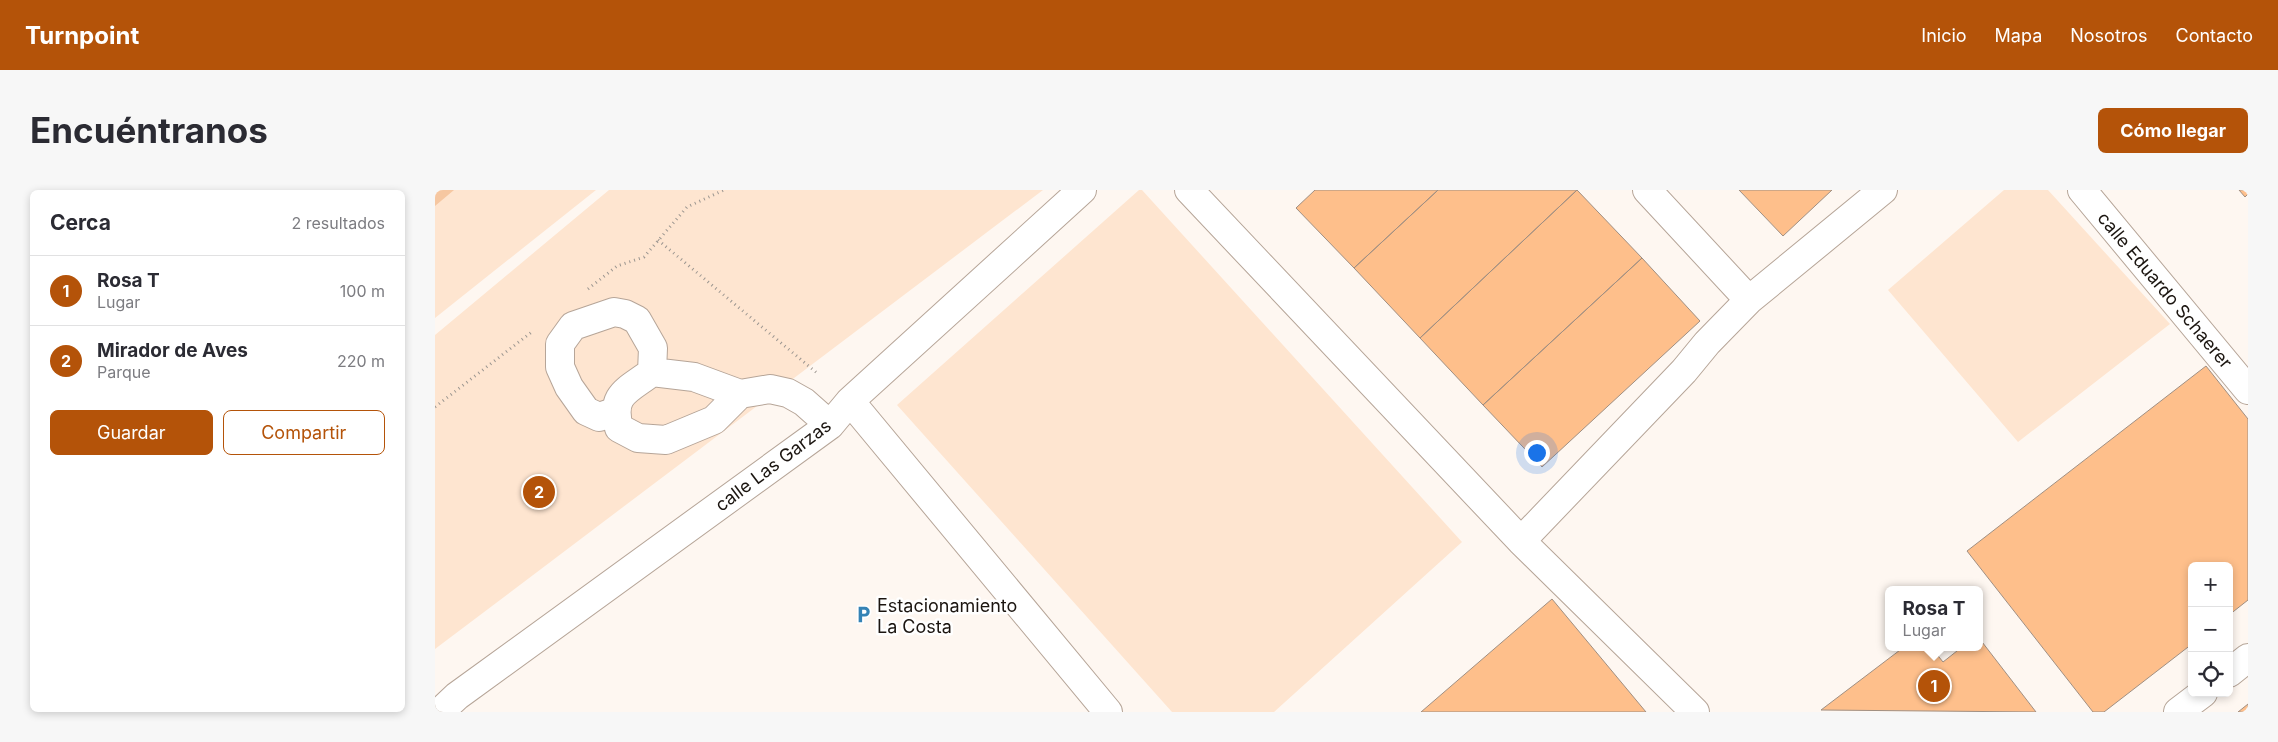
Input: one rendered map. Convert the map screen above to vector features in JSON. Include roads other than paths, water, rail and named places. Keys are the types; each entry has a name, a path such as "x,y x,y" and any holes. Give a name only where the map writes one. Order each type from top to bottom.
{"lane":[{"name":"calle Las Garzas","path":"456,707 830,425 850,401 1082,190"},
{"path":"1189,190 1521,541 1695,712"},
{"path":"1647,190 1749,300"},
{"path":"1521,541 1684,371 1707,342 1749,300 1883,190"},
{"name":"calle Eduardo Schaerer","path":"2082,190 2248,390"},
{"path":"615,412 599,417 586,411 569,387 560,367 560,344 573,326 613,312 625,314 637,320 653,348 652,372"},
{"path":"740,394 714,420 666,440 638,438 619,428 615,412 619,397 652,372 694,377 740,394 770,389 788,393 804,402 830,425"},
{"path":"850,401 1107,712"},
{"path":"2233,670 2248,658"},
{"path":"2178,712 2198,697"}],"place":[{"name":"Mirador de Aves","path":"539,492"},
{"name":"Estacionamiento La Costa","path":"863,615"},
{"name":"Rosa T","path":"1934,686"}]}
